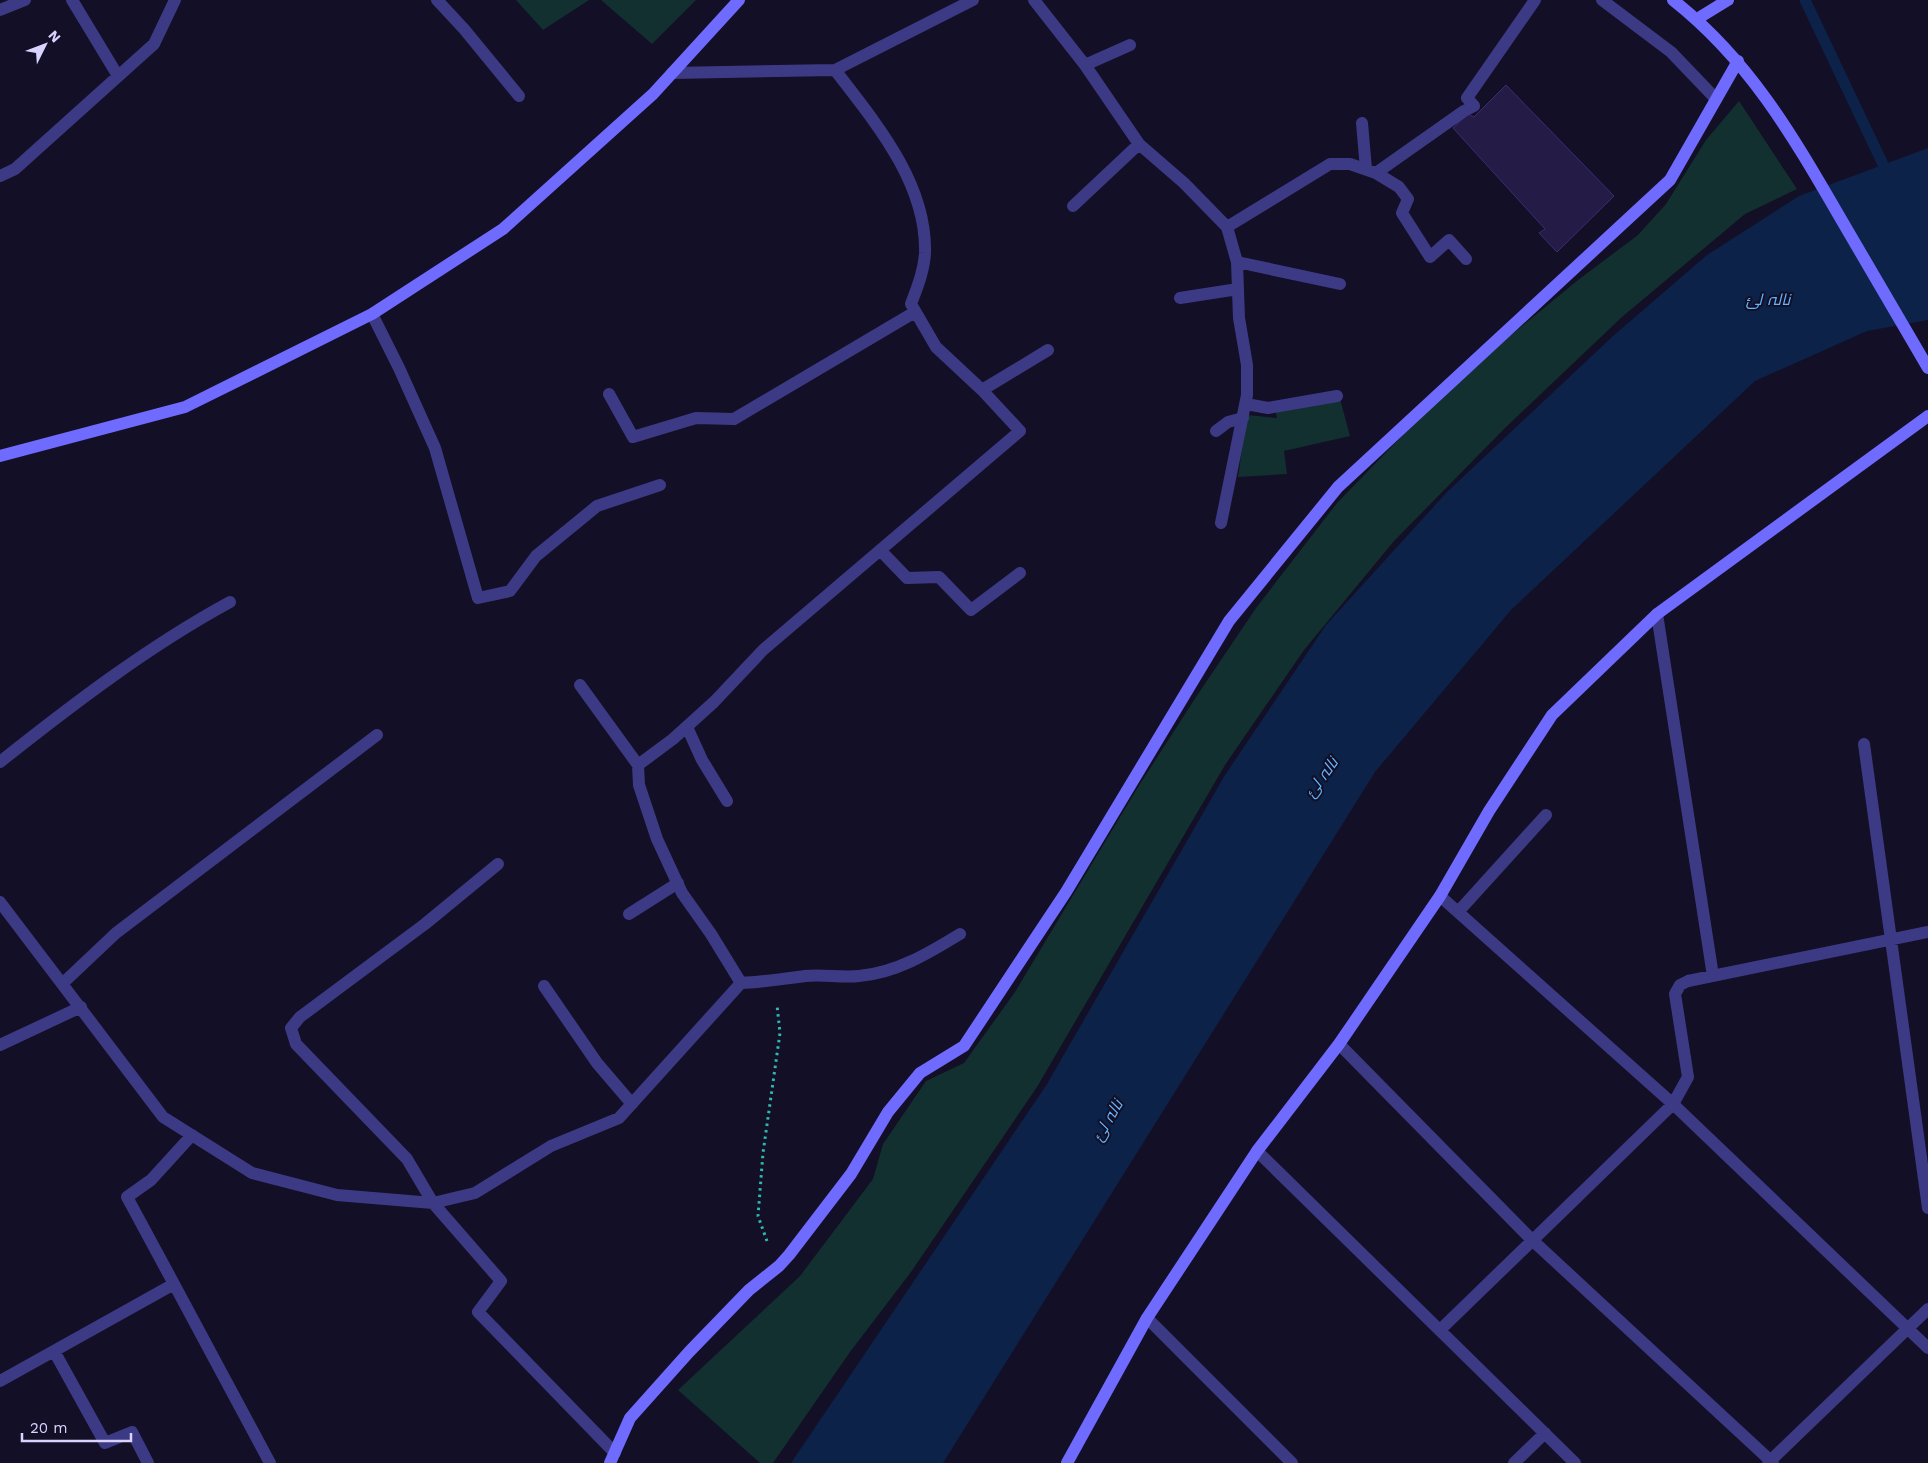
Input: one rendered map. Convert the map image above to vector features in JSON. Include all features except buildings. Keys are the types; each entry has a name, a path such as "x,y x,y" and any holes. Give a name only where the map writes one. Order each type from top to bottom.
{"street":[{"path":"0,10 25,0"},
{"path":"72,0 118,76"},
{"path":"0,176 15,170 154,44 175,0"},
{"path":"437,0 464,29 519,96"},
{"path":"0,456 185,407 372,314 503,229 653,94 739,0"},
{"path":"672,73 835,70 973,0"},
{"path":"1034,0 1085,65 1139,144 1184,182 1227,227 1237,262 1239,318 1247,365 1246,404 1221,523"},
{"path":"1371,171 1474,106 1467,98 1535,0"},
{"path":"1602,0 1670,52 1716,99"},
{"path":"1673,0 1697,19 1738,61 1786,125 1928,368"},
{"path":"1697,19 1728,0"},
{"path":"1085,65 1130,45"},
{"path":"498,864 426,924 300,1017 291,1028 296,1044 407,1158 433,1203 501,1281 478,1312 613,1458 630,1418 689,1352 749,1290 779,1266 851,1174 888,1112 920,1073 964,1046 1066,892 1235,614 1338,487 1670,180 1738,61"},
{"path":"638,765 714,702 763,650 1020,431 982,390 936,347 910,304 919,284 925,253 923,227 913,188 892,148 835,70"},
{"path":"1362,123 1371,171"},
{"path":"1073,206 1139,144"},
{"path":"1227,227 1330,164 1350,164 1371,171 1399,187 1408,199 1402,213 1430,257 1449,240 1466,258"},
{"path":"1237,262 1340,284"},
{"path":"1180,298 1238,289"},
{"path":"608,394 633,437 696,418 734,419 915,312"},
{"path":"372,314 435,448 478,598 510,591 536,556 597,506 660,485"},
{"path":"982,390 1048,350"},
{"path":"1246,404 1268,408 1337,396"},
{"path":"1067,1463 1147,1318 1257,1151 1339,1044 1440,896 1489,811 1552,715 1657,614 1928,416"},
{"path":"1216,431 1228,422 1243,418"},
{"path":"880,550 907,578 939,577 972,610 1020,574"},
{"path":"0,762 187,626 230,602"},
{"path":"1657,614 1713,976"},
{"path":"580,685 638,765 639,785 658,839 682,893 711,934 741,982"},
{"path":"687,726 702,760 727,801"},
{"path":"62,984 116,933 377,735"},
{"path":"1864,744 1928,1208"},
{"path":"1458,912 1546,815"},
{"path":"629,914 678,883"},
{"path":"1440,896 1673,1104 1928,1348"},
{"path":"0,902 163,1117 252,1173 337,1195 433,1203 475,1193 551,1146 619,1118 741,982 774,982 806,976 860,976 897,968 926,955 960,934"},
{"path":"1440,1330 1531,1239 1673,1104 1688,1078 1675,994 1680,985 1688,981 1928,932"},
{"path":"544,986 597,1063 632,1104"},
{"path":"0,1045 81,1007"},
{"path":"1339,1044 1531,1239 1771,1462 1928,1309"},
{"path":"192,1135 151,1180 127,1197 270,1463"},
{"path":"1257,1151 1575,1463"},
{"path":"0,1381 174,1284"},
{"path":"1147,1318 1292,1463"},
{"path":"54,1351 106,1443 132,1432 148,1463"},
{"path":"1514,1463 1545,1433"}],"path":[{"path":"774,982 780,1033 763,1153 758,1216 779,1266"}],"green space":[{"path":"516,0 589,0 543,30"},
{"path":"601,0 696,0 652,44"},
{"path":"1739,101 1797,189 1745,214 1622,317 1506,427 1394,541 1304,650 1225,765 1037,1087 911,1272 850,1352 773,1463 760,1463 678,1390 800,1276 873,1179 883,1144 926,1081 964,1063 1015,992 1138,787 1196,697 1256,608 1337,503 1403,435 1488,354 1578,280 1638,235 1666,204 1706,140"},
{"path":"1340,399 1350,436 1284,451 1287,474 1238,477 1247,415 1277,418 1275,409"}],"water":[{"name":"نالہ لئ","path":"1928,148 1928,320 1867,331 1755,381 1511,610 1375,772 943,1463 791,1463 1047,1084 1225,775 1326,625 1447,492 1613,336 1707,255 1799,196"}],"waterway":[{"path":"1805,0 1889,177"}]}
